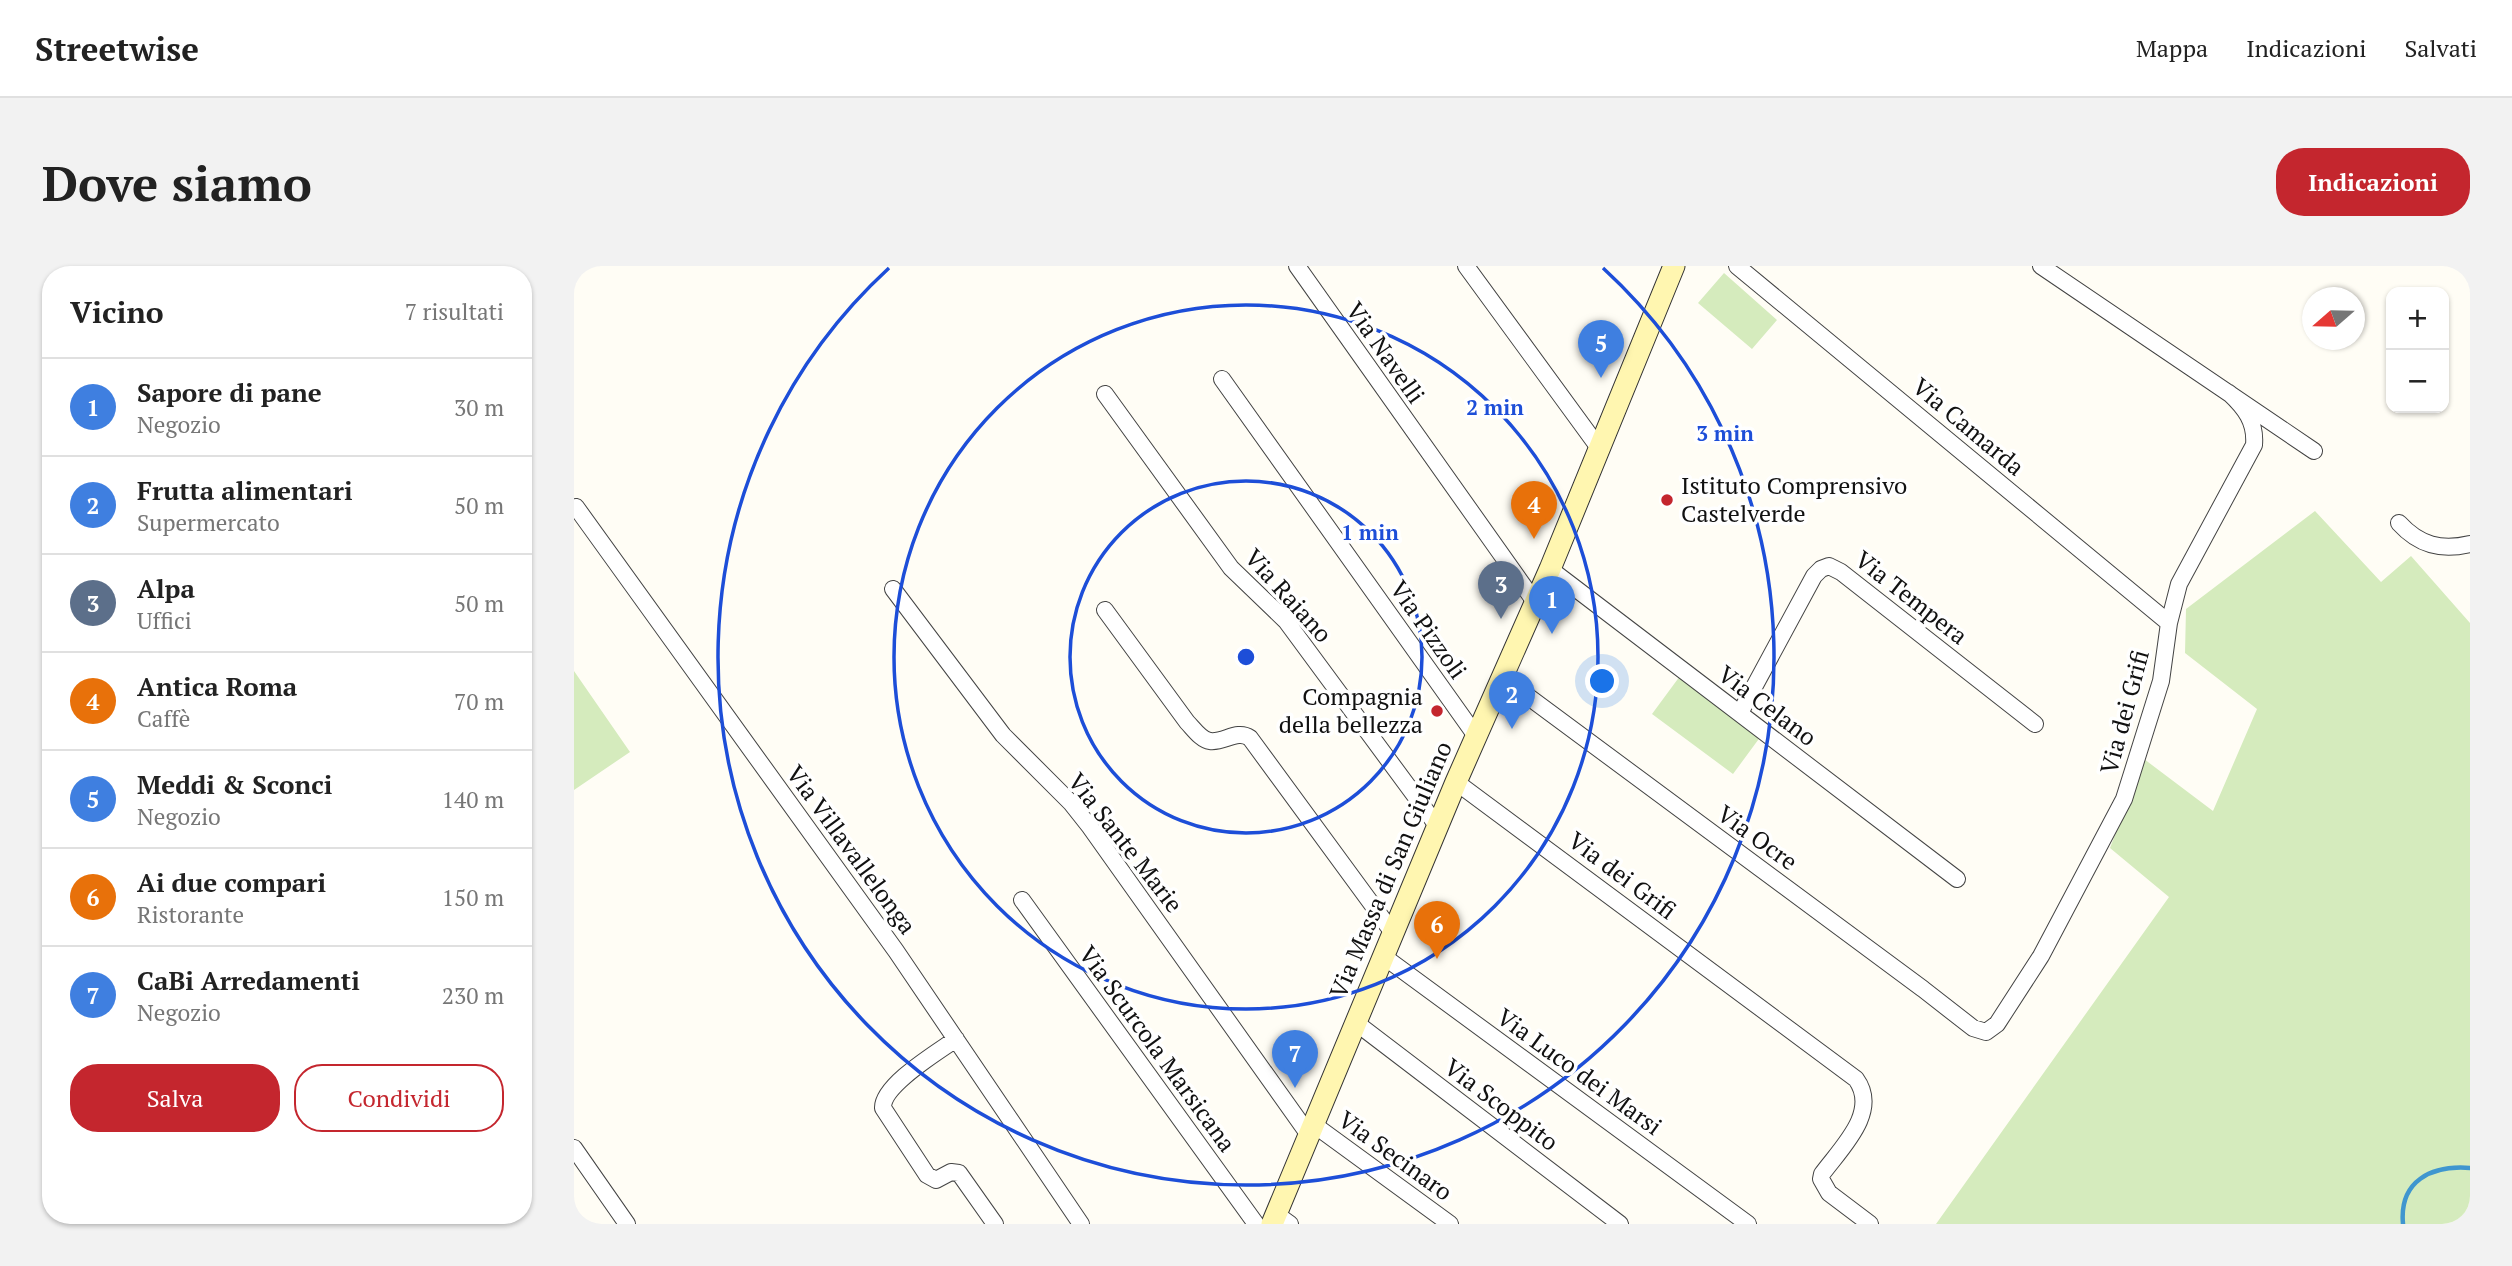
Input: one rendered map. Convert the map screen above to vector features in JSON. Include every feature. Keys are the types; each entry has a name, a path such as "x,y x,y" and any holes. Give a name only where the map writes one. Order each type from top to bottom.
{"street":[{"name":"Via Navelli","path":"1297,266 1535,602"},
{"path":"1466,266 1599,448"},
{"name":"Via Camarda","path":"1737,266 2169,623"},
{"name":"Via dei Grifi","path":"2040,266 2314,451"},
{"name":"Via Massa di San Giuliano","path":"1280,1221 1311,1130 1456,782 1550,569 1667,271"},
{"name":"Via Pizzoli","path":"1222,379 1476,736"},
{"name":"Via dei Grifi","path":"1986,1031 1997,1024 2041,956 2124,799 2161,681 2169,623 2179,584 2254,445 2251,421 2245,409 2229,393"},
{"name":"Via Raiano","path":"1105,394 1231,568 1286,621 1438,827"},
{"name":"Via Villavallelonga","path":"576,507 896,951 1081,1224"},
{"path":"2399,523 2411,535 2430,545 2442,547 2470,544"},
{"name":"Via Tempera","path":"1740,713 1814,576 1829,566 1841,572 2035,724"},
{"name":"Via Celano","path":"1550,569 1957,878"},
{"name":"Via Sante Marie","path":"893,589 1003,735 1090,827 1311,1130"},
{"path":"1105,610 1197,733 1209,741 1241,734 1250,738 1393,933"},
{"name":"Via Ocre","path":"1503,678 1973,1028 1986,1031"},
{"name":"Via dei Grifi","path":"1456,782 1853,1076 1859,1083 1864,1102 1862,1117 1822,1174 1821,1180 1829,1194 1870,1224"},
{"name":"Via Scurcola Marsicana","path":"1022,900 1256,1224"},
{"name":"Via Luco dei Marsi","path":"1383,956 1748,1224"},
{"name":"Via Scoppito","path":"1356,1022 1620,1224"},
{"path":"956,1040 911,1072 884,1099 882,1106 930,1177 936,1181 951,1172 959,1173 995,1224"},
{"name":"Via Secinaro","path":"1311,1130 1450,1224"},
{"path":"574,1148 627,1224"}],"green space":[{"path":"1724,273 1777,320 1752,349 1698,303"},
{"path":"2315,511 2381,582 2411,556 2470,623 2470,1224 1936,1224 2169,897 2110,848 2144,759 2213,811 2257,709 2185,653 2186,609"},
{"path":"574,671 630,752 574,790"},
{"path":"1680,676 1761,736 1733,774 1652,714"}],"waterway":[{"path":"2403,1224 2406,1197 2420,1179 2443,1169 2470,1168"}],"place":[{"name":"Meddi & Sconci","path":"1601,378"},
{"name":"Istituto Comprensivo Castelverde","path":"1667,500"},
{"name":"Antica Roma","path":"1534,539"},
{"name":"Alpa","path":"1501,619"},
{"name":"Sapore di pane","path":"1552,634"},
{"name":"Compagnia della bellezza","path":"1437,711"},
{"name":"Frutta alimentari","path":"1512,729"},
{"name":"Ai due compari","path":"1437,959"},
{"name":"CaBi Arredamenti","path":"1295,1088"}]}
